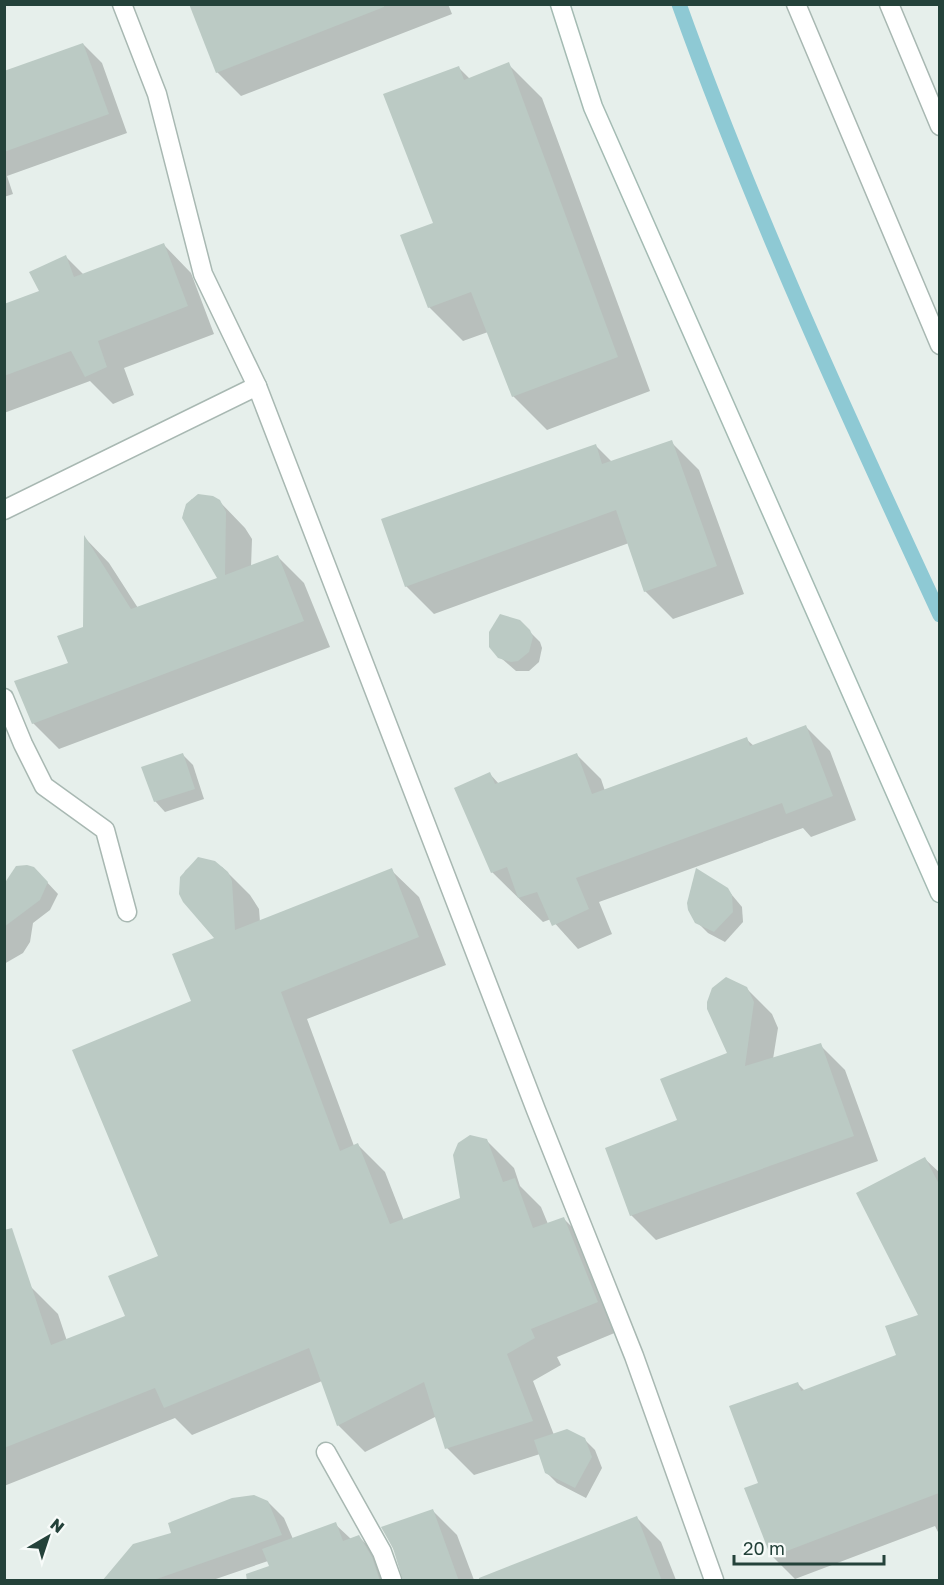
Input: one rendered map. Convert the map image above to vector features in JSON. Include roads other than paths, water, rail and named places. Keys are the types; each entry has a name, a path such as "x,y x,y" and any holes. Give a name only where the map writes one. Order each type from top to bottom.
{"street":[{"path":"123,4 157,94 203,274 257,386 536,1110 634,1356 714,1581"},
{"path":"560,4 593,107 939,893"},
{"path":"796,4 939,345"},
{"path":"889,4 939,126"},
{"path":"4,510 257,386"},
{"path":"4,698 22,744 44,786 105,830 127,912"},
{"path":"326,1452 382,1552 392,1581"}],"waterway":[{"path":"679,4 738,160 770,236 836,389 940,615"}]}
